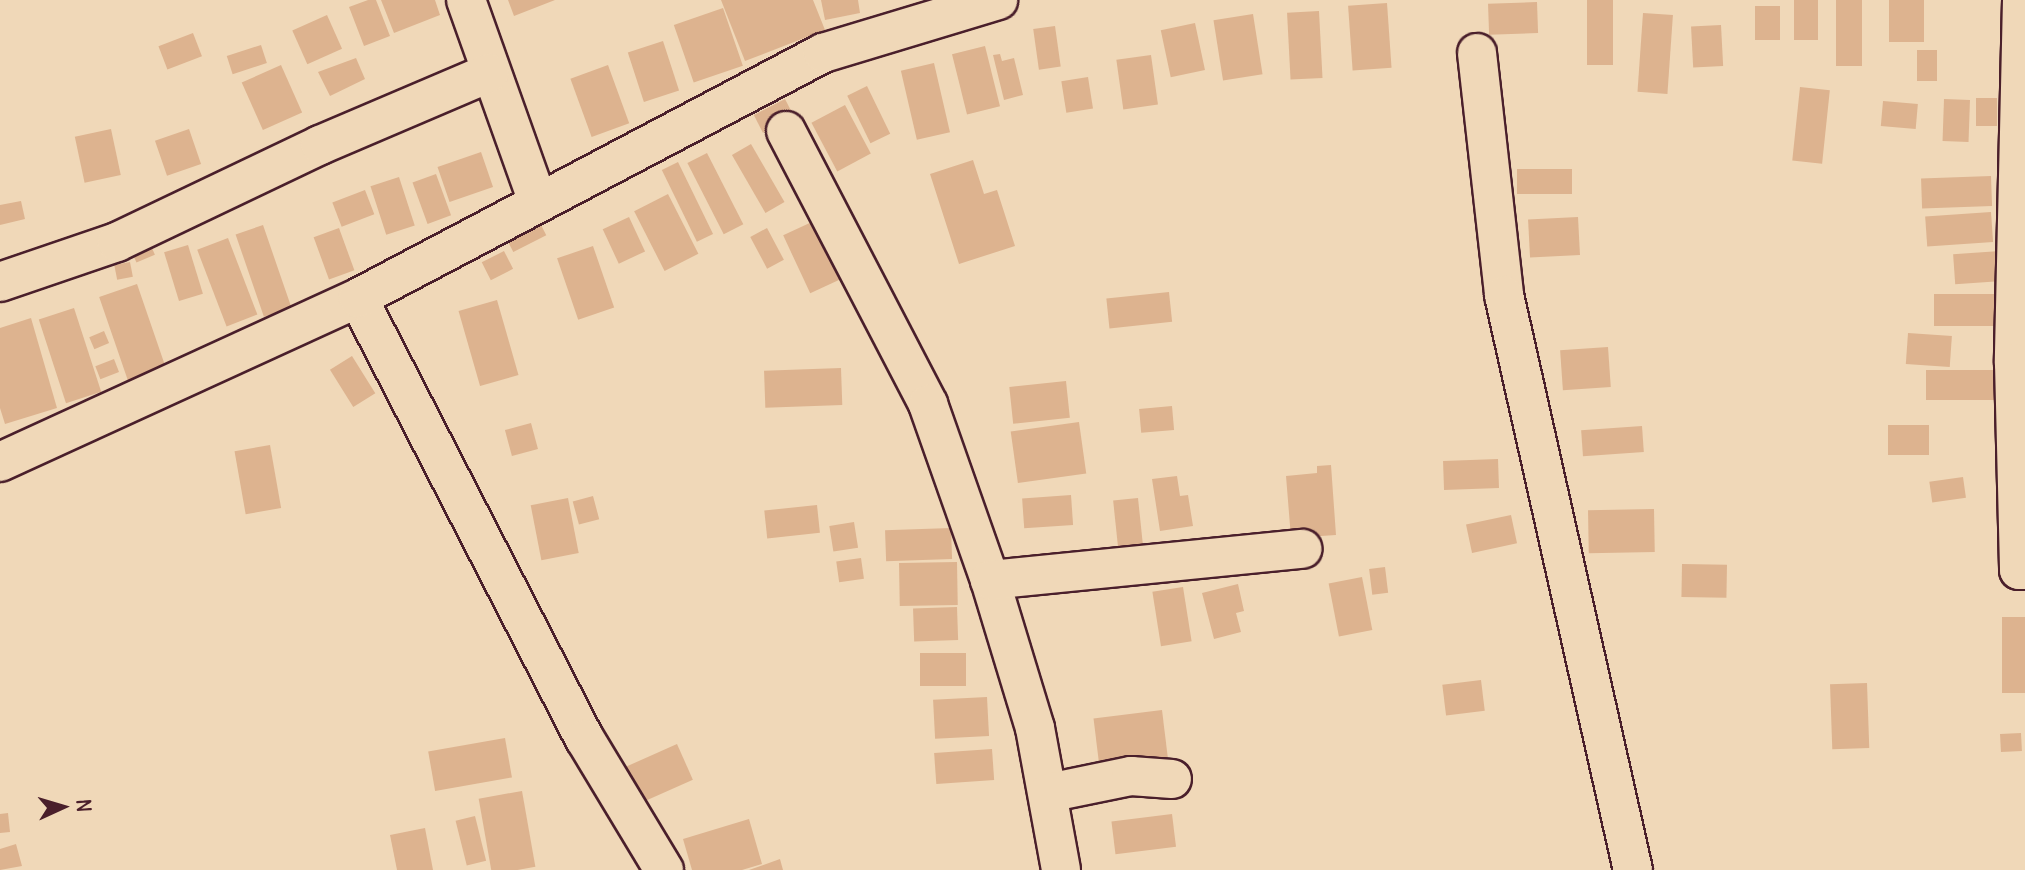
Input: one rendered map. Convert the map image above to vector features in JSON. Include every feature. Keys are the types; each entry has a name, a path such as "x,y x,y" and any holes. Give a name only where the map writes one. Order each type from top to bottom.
{"street":[{"path":"466,0 489,73 538,202"},
{"path":"0,462 358,299 823,53 998,0"},
{"path":"2022,0 2014,363 2019,570 2025,570"},
{"path":"1477,53 1504,296 1633,870"},
{"path":"0,282 117,242 308,151 489,73"},
{"path":"786,131 928,404 990,580 1035,727 1061,870"},
{"path":"358,299 585,739 664,870"},
{"path":"990,580 1302,549"},
{"path":"1048,793 1131,776 1172,779"}],"building":[{"path":"376,0 390,36 364,46 349,7"},
{"path":"381,0 435,0 440,15 394,33"},
{"path":"508,0 555,0 514,16"},
{"path":"721,0 813,0 825,30 745,61"},
{"path":"821,0 858,0 860,13 825,20"},
{"path":"1587,0 1613,0 1613,65 1587,65"},
{"path":"1794,0 1818,0 1818,40 1794,40"},
{"path":"1836,0 1862,0 1862,66 1836,66"},
{"path":"1889,0 1924,0 1924,42 1889,42"},
{"path":"1537,2 1538,33 1489,35 1488,4"},
{"path":"1387,3 1392,68 1353,71 1348,6"},
{"path":"1755,6 1780,6 1780,40 1755,40"},
{"path":"723,8 743,66 694,83 674,25"},
{"path":"1319,11 1323,78 1291,80 1287,13"},
{"path":"1643,13 1673,15 1667,94 1637,92"},
{"path":"1253,14 1263,74 1223,81 1213,20"},
{"path":"327,15 342,49 307,64 292,30"},
{"path":"1195,23 1205,70 1171,77 1161,30"},
{"path":"1721,25 1723,66 1693,68 1691,27"},
{"path":"1055,26 1061,67 1039,70 1033,29"},
{"path":"193,33 202,56 167,70 158,46"},
{"path":"663,41 679,90 644,102 628,52"},
{"path":"261,45 267,63 233,74 227,56"},
{"path":"985,46 1000,106 967,114 952,54"},
{"path":"1917,50 1937,50 1937,81 1917,81"},
{"path":"1000,54 1002,61 1014,58 1023,95 1004,100 993,55"},
{"path":"1151,55 1158,105 1123,109 1116,60"},
{"path":"356,58 365,79 330,96 318,72"},
{"path":"934,63 950,132 917,140 901,71"},
{"path":"281,65 302,113 263,130 242,82"},
{"path":"608,65 629,123 592,137 570,79"},
{"path":"1088,77 1093,109 1066,113 1061,81"},
{"path":"867,86 890,134 870,143 847,96"},
{"path":"1800,87 1830,90 1822,164 1792,161"},
{"path":"1976,98 1997,98 1997,126 1976,126"},
{"path":"785,99 794,117 763,133 754,115"},
{"path":"1944,99 1970,100 1969,142 1943,141"},
{"path":"1883,101 1918,104 1916,129 1881,126"},
{"path":"845,105 871,154 837,171 811,123"},
{"path":"111,129 121,175 85,183 75,137"},
{"path":"189,129 201,164 167,176 155,141"},
{"path":"751,144 784,202 765,213 732,155"},
{"path":"481,152 493,187 450,202 438,167"},
{"path":"707,153 743,224 724,234 687,163"},
{"path":"973,160 984,194 997,190 1015,246 959,264 930,174"},
{"path":"678,162 713,234 697,242 662,170"},
{"path":"1517,169 1572,169 1572,194 1517,194"},
{"path":"436,174 451,215 428,224 413,183"},
{"path":"1991,176 1992,206 1922,208 1921,178"},
{"path":"399,177 415,226 386,235 370,186"},
{"path":"365,190 374,214 342,227 332,203"},
{"path":"668,194 698,254 665,271 634,211"},
{"path":"21,201 25,219 0,225 0,205"},
{"path":"1991,212 1993,242 1927,247 1925,217"},
{"path":"629,217 645,251 619,264 603,229"},
{"path":"1578,217 1580,255 1530,258 1528,220"},
{"path":"539,221 546,235 513,252 506,238"},
{"path":"814,221 841,279 810,293 783,235"},
{"path":"263,225 291,307 264,317 236,234"},
{"path":"339,228 354,270 329,280 314,237"},
{"path":"767,228 784,260 767,269 750,237"},
{"path":"228,238 257,315 227,326 197,250"},
{"path":"149,241 155,255 136,263 131,249"},
{"path":"188,245 203,294 179,301 164,252"},
{"path":"593,246 614,307 578,320 557,258"},
{"path":"504,251 513,269 491,280 482,262"},
{"path":"2000,251 2002,281 1955,284 1953,254"},
{"path":"130,262 133,277 117,280 114,265"},
{"path":"137,284 166,367 128,380 99,297"},
{"path":"1169,292 1172,322 1109,328 1106,299"},
{"path":"1934,294 1996,294 1996,326 1934,326"},
{"path":"497,300 518,375 480,386 459,311"},
{"path":"74,308 101,392 66,403 39,319"},
{"path":"31,318 57,408 5,424 0,408 0,328"},
{"path":"104,331 109,343 94,349 89,337"},
{"path":"1908,333 1952,336 1950,367 1906,364"},
{"path":"1608,347 1611,387 1563,390 1560,350"},
{"path":"352,356 375,393 353,407 330,370"},
{"path":"114,359 119,372 100,379 95,366"},
{"path":"841,368 842,405 765,408 764,371"},
{"path":"1926,370 2002,370 2002,400 1926,400"},
{"path":"1066,381 1070,418 1013,424 1009,387"},
{"path":"1172,406 1174,430 1141,433 1139,409"},
{"path":"1079,422 1086,473 1018,483 1011,432"},
{"path":"531,423 538,449 512,456 505,430"},
{"path":"1888,425 1929,425 1929,455 1888,455"},
{"path":"1642,426 1644,452 1583,456 1581,430"},
{"path":"270,445 281,508 246,514 235,451"},
{"path":"1498,459 1499,488 1444,490 1443,461"},
{"path":"1331,465 1336,535 1291,538 1286,476 1317,473 1317,466"},
{"path":"1177,476 1180,496 1188,495 1193,526 1160,531 1152,479"},
{"path":"1963,477 1966,498 1932,503 1929,482"},
{"path":"1071,495 1073,525 1024,528 1022,498"},
{"path":"593,496 599,519 579,525 573,501"},
{"path":"568,498 579,553 541,560 531,505"},
{"path":"1138,498 1143,547 1118,549 1113,501"},
{"path":"817,505 820,533 767,538 764,511"},
{"path":"1654,509 1655,552 1589,553 1588,510"},
{"path":"1511,515 1517,543 1472,553 1466,525"},
{"path":"854,522 858,548 833,552 829,526"},
{"path":"951,528 952,559 886,561 885,530"},
{"path":"861,558 864,579 839,582 836,561"},
{"path":"957,562 958,605 900,606 899,563"},
{"path":"1682,564 1727,565 1726,598 1681,597"},
{"path":"1385,567 1388,593 1372,595 1369,569"},
{"path":"1362,577 1372,630 1339,636 1329,583"},
{"path":"1238,584 1244,611 1236,613 1241,632 1214,639 1202,593"},
{"path":"1183,587 1192,641 1161,646 1152,592"},
{"path":"957,607 958,640 914,642 913,609"},
{"path":"2002,617 2025,617 2025,693 2002,693"},
{"path":"920,653 966,653 966,686 920,686"},
{"path":"1481,680 1485,711 1446,716 1442,685"},
{"path":"1867,683 1869,748 1832,749 1830,684"},
{"path":"987,697 989,736 935,739 933,700"},
{"path":"1162,710 1168,760 1100,768 1094,718"},
{"path":"2021,733 2022,751 2001,752 2000,734"},
{"path":"505,738 512,777 435,791 428,752"},
{"path":"677,744 693,780 634,806 619,770"},
{"path":"992,749 994,780 936,784 934,753"},
{"path":"522,791 535,867 491,870 479,799"},
{"path":"8,813 10,832 0,833 0,814"},
{"path":"1172,814 1176,847 1115,854 1111,821"},
{"path":"475,816 486,861 467,865 456,821"},
{"path":"749,819 762,864 742,870 692,870 683,839"},
{"path":"425,828 433,870 397,870 390,835"},
{"path":"16,844 22,866 0,870 0,849"},
{"path":"780,859 783,870 749,870"}]}
